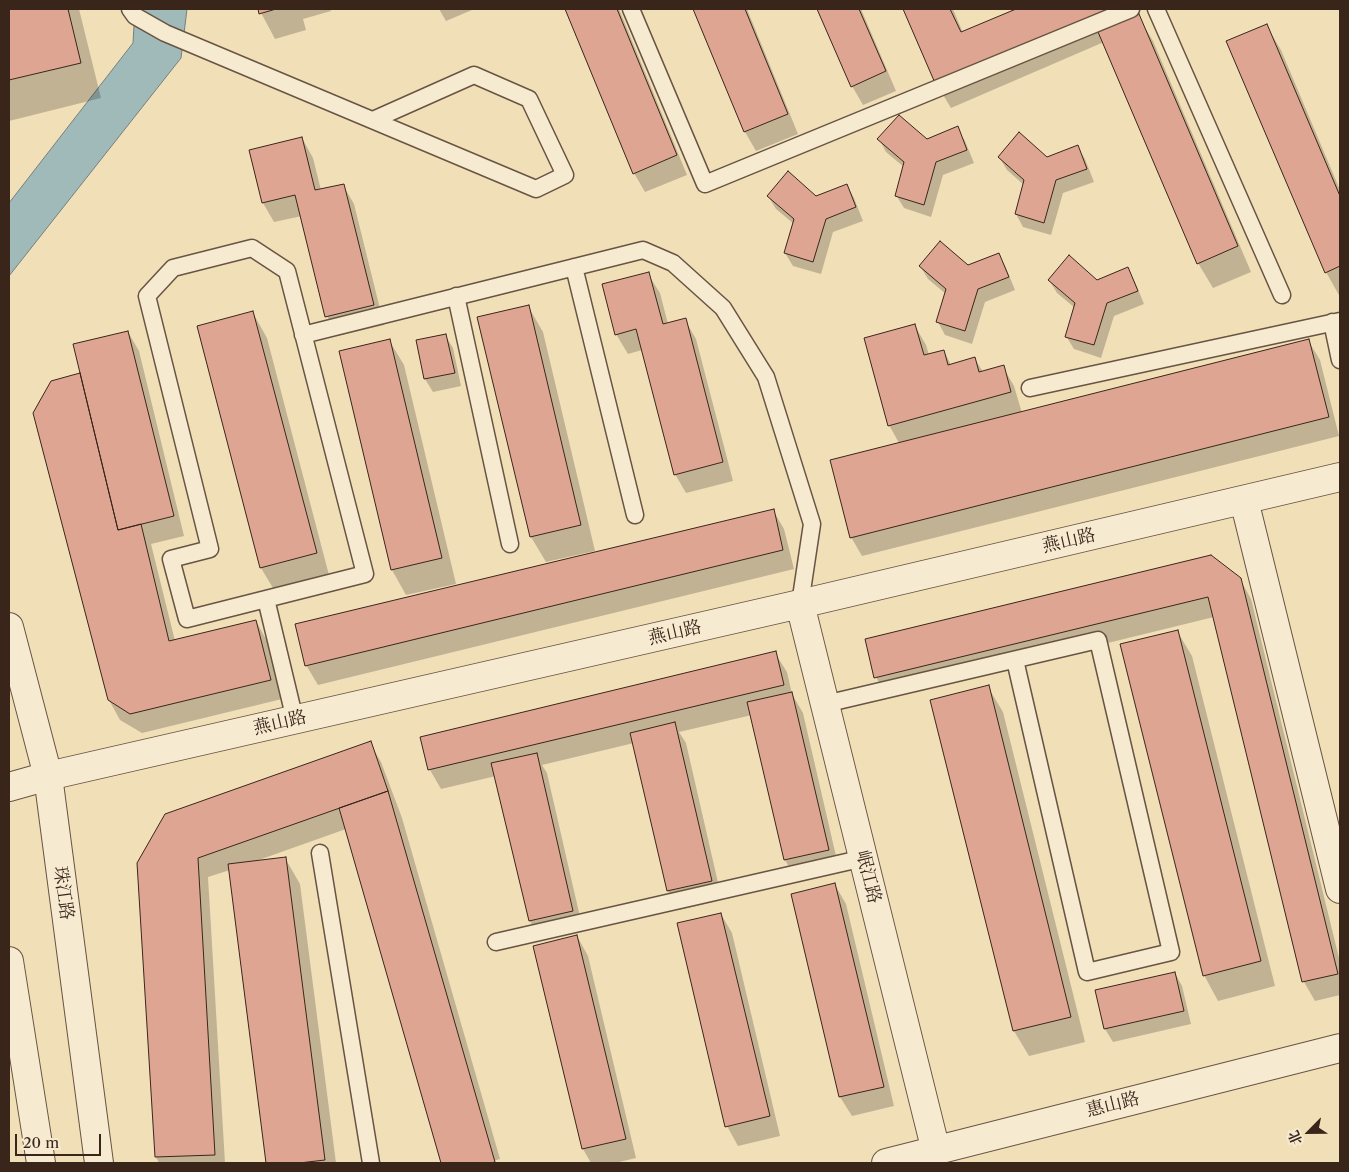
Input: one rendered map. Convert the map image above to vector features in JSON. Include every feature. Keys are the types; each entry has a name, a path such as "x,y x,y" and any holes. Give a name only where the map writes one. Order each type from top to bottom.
{"street":[{"name":"燕山路","path":"9,787 48,776 800,604 1340,477"},
{"path":"1244,500 1340,889"},
{"name":"岷江路","path":"800,604 936,1151"},
{"name":"珠江路","path":"9,627 48,776 99,1163"},
{"path":"9,960 41,1163"},
{"name":"惠山路","path":"886,1163 1340,1048"}],"lane":[{"path":"130,9 135,16 166,33 536,189 565,175 529,100 474,75 374,120"},
{"path":"631,9 705,184 1131,9"},
{"path":"1156,9 1282,295"},
{"path":"252,248 287,271 365,574 266,599 187,619 171,558 210,549 147,296 172,268 252,248"},
{"path":"303,335 643,250 673,263 723,308 766,377 812,524 800,604"},
{"path":"574,267 636,515"},
{"path":"456,296 510,544"},
{"path":"1030,388 1336,322 1340,360"},
{"path":"266,599 295,720"},
{"path":"825,704 1098,640 1171,952 1087,972 1015,660"},
{"path":"320,853 371,1163"},
{"path":"496,942 864,858"}],"water":[{"path":"135,9 187,9 181,58 9,276 9,203 133,43"}],"building":[{"path":"9,9 68,9 81,63 9,80"},
{"path":"258,9 276,9 259,14"},
{"path":"565,9 617,9 677,155 633,174"},
{"path":"693,9 745,9 788,114 744,132"},
{"path":"817,9 859,9 886,71 851,87"},
{"path":"903,9 950,9 961,32 1016,9 1108,9 935,83"},
{"path":"1139,14 1238,246 1197,264 1098,32"},
{"path":"1267,24 1340,196 1340,266 1325,273 1226,41"},
{"path":"899,115 927,139 958,126 967,150 936,162 924,205 895,196 904,162 877,139"},
{"path":"1019,132 1047,157 1078,145 1087,169 1056,180 1044,223 1015,214 1024,180 998,157"},
{"path":"302,137 315,190 344,184 374,305 325,317 295,195 262,203 249,150"},
{"path":"788,171 816,196 847,184 856,207 826,219 813,262 784,253 794,219 767,196"},
{"path":"940,241 968,265 999,253 1009,277 978,289 965,331 936,322 946,289 919,266"},
{"path":"1069,255 1097,280 1128,267 1138,291 1107,303 1094,345 1065,337 1075,303 1048,280"},
{"path":"649,272 663,324 686,318 723,462 674,475 636,329 615,335 602,284"},
{"path":"529,305 581,525 530,537 477,317"},
{"path":"253,311 317,553 260,568 197,326"},
{"path":"915,324 924,355 944,350 948,365 975,357 979,372 1004,365 1011,392 888,426 864,338"},
{"path":"128,331 174,516 118,530 73,344"},
{"path":"446,334 455,373 424,379 416,340"},
{"path":"390,339 442,558 391,570 339,351"},
{"path":"1309,339 1329,417 850,538 830,460"},
{"path":"80,373 118,530 141,524 169,641 256,620 271,680 130,714 108,700 33,413 51,381"},
{"path":"774,509 783,550 305,666 295,624"},
{"path":"1211,555 1241,578 1338,974 1302,982 1208,597 874,678 865,639"},
{"path":"1178,630 1261,961 1203,976 1120,644"},
{"path":"776,651 784,685 428,770 420,737"},
{"path":"989,685 1071,1017 1013,1031 930,700"},
{"path":"792,692 829,850 784,860 747,702"},
{"path":"675,722 712,881 667,891 630,733"},
{"path":"371,741 388,791 198,858 215,1155 155,1157 137,863 165,814"},
{"path":"537,753 573,911 529,921 491,763"},
{"path":"388,791 495,1162 441,1163 339,808"},
{"path":"286,857 325,1160 299,1163 266,1163 228,864"},
{"path":"835,883 884,1087 839,1097 791,894"},
{"path":"721,913 770,1116 725,1127 677,923"},
{"path":"577,935 626,1139 582,1149 533,946"},
{"path":"1175,972 1184,1011 1104,1029 1095,990"}]}
